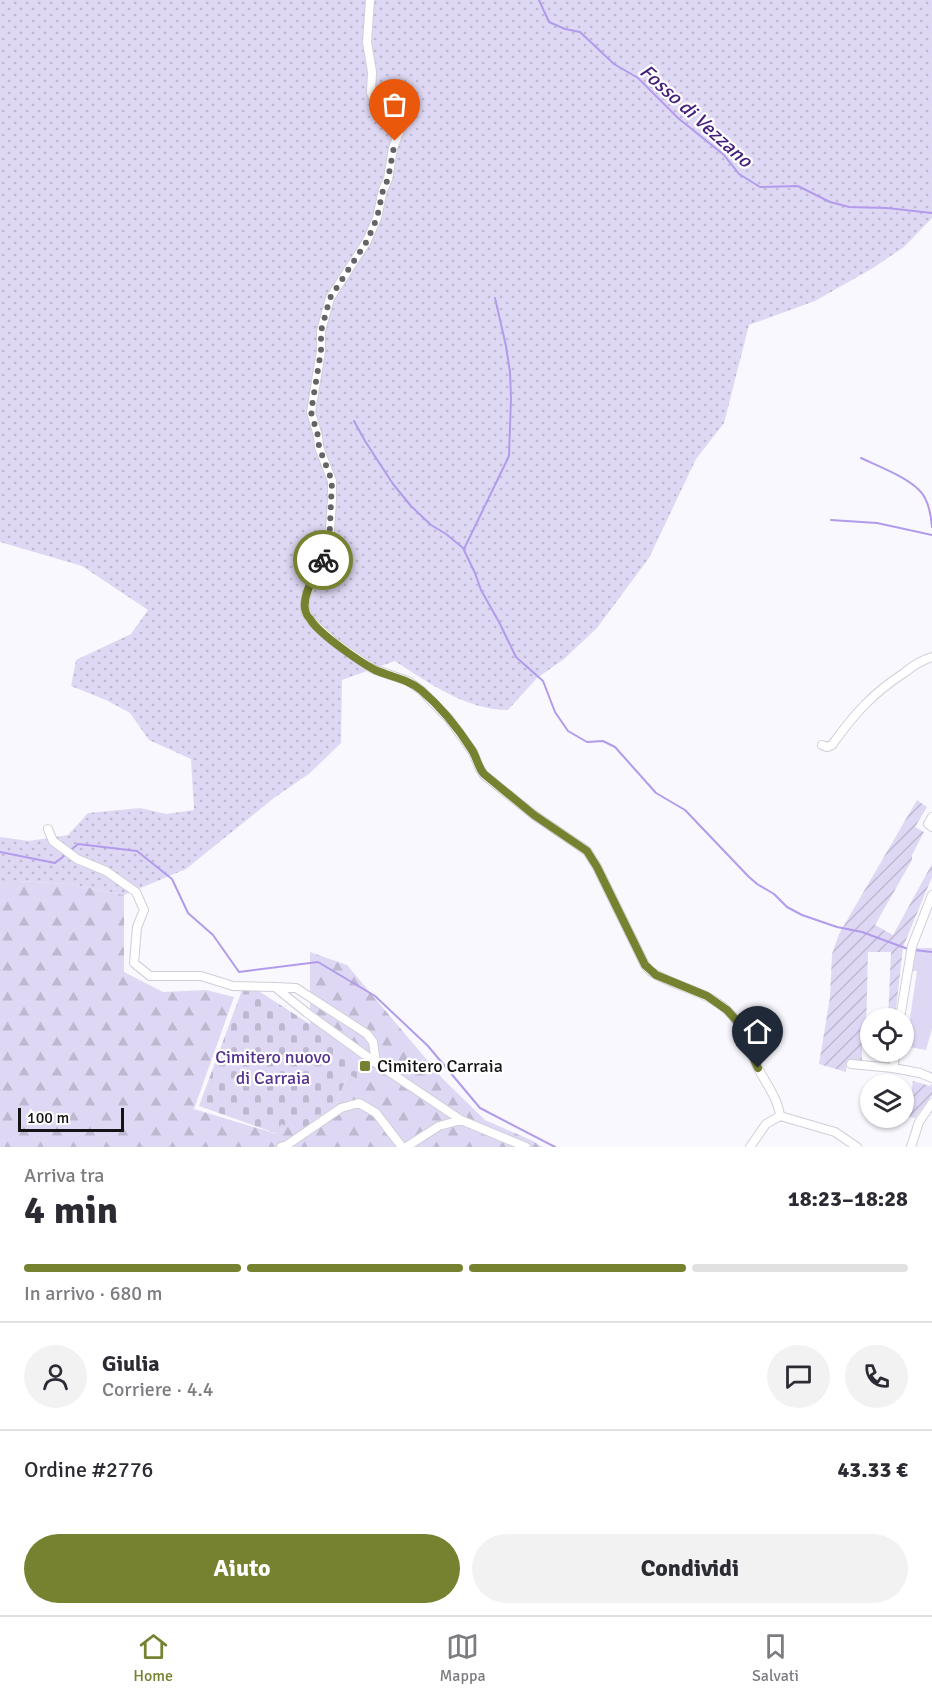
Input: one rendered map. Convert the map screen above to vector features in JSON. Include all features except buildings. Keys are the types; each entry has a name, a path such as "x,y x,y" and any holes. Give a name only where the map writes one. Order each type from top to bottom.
{"street":[{"path":"370,0 367,42 372,72 371,93 378,110 400,130 393,148 388,179 383,190 377,218 367,241 330,298 323,322 321,351 311,412 319,447 332,481 329,547 307,593 305,610 310,620 334,642 373,669 408,681 421,690 449,719 473,752 484,774 534,815 587,851 650,971 707,996 727,1010 736,1020 778,1104 780,1116"},
{"path":"822,745 827,747 832,745 863,704 890,682 924,659 932,657"},
{"path":"932,817 928,824 932,827"},
{"path":"48,829 53,841 77,859 106,871 136,892 144,910 137,927 134,963 150,976 201,976 233,986 296,988 367,1034 373,1042 376,1063"},
{"path":"902,1008 912,946 932,895"},
{"path":"275,987 376,1063 461,1120 526,1147"},
{"path":"332,1031 341,1017"},
{"path":"893,1068 894,1062"},
{"path":"852,1064 893,1068 920,1073 932,1078"},
{"path":"281,1147 287,1146 341,1108 359,1103 376,1113 404,1147 440,1126 461,1120"},
{"path":"911,1147 919,1122 932,1103"},
{"path":"750,1147 766,1124 780,1116 835,1132 857,1147"}],"green space":[{"path":"0,0 932,0 932,218 904,247 873,268 815,301 749,325 724,423 696,459 649,558 597,628 564,659 537,678 508,710 477,705 449,694 395,661 342,680 341,743 310,773 274,798 186,869 124,895 70,884 0,880 0,837 29,841 68,835 88,813 140,808 166,814 194,810 191,759 149,740 130,713 106,700 71,686 76,660 131,634 148,610 82,566 0,542"},
{"path":"917,800 927,807 915,827 924,832 912,855 912,860 875,925 893,935 932,864 932,877 903,947 896,1008 888,1008 891,952 868,952 867,1008 860,1008 860,1060 847,1061 846,1072 819,1064 830,997 832,954 839,934"},
{"path":"0,880 70,884 124,895 124,972 163,992 206,990 234,997 194,1109 277,1134 280,1124 335,1106 348,1074 361,1081 339,1051 345,1044 310,1024 310,952 347,965 443,1079 485,1120 542,1147 0,1147"},
{"path":"915,948 932,948 932,1029 926,1050 914,1048 914,1008 911,1008 917,971 911,971"},
{"name":"Cimitero nuovo di Carraia","path":"242,990 257,990 310,1024 312,1022 345,1044 340,1051 368,1071 361,1081 348,1074 335,1106 300,1132 281,1124 278,1134 199,1106"},
{"path":"914,1081 930,1086 932,1084 932,1095 915,1118"}],"waterway":[{"name":"Fosso di Vezzano","path":"539,0 549,22 580,32 614,64 638,78 678,118 724,155 739,174 760,187 798,186 830,202 849,207 932,213"},
{"path":"464,549 509,456 510,372 495,298"},
{"path":"354,421 393,484 411,506 431,525 463,548 481,590 516,657 543,681 555,712 568,731 587,742 603,741 615,747 656,793 685,810 748,876 774,894 787,907 802,915 837,927 862,932 908,949"},
{"path":"861,458 900,477 920,491 927,503 932,527"},
{"path":"831,520 877,523 932,535"},
{"path":"71,850 78,844 137,851 172,879 188,913 213,935 239,972 318,962 375,996 428,1046 480,1108 555,1147"},
{"path":"0,852 55,863 64,856"},
{"path":"914,950 932,952"}],"way so far":[{"path":"323,560 329,547 332,481 319,447 311,412 321,351 321,331 330,298 367,241 377,218 383,190 388,179 395,141"}],"place":[{"name":"Cimitero Carraia","path":"365,1066"}],"route":[{"path":"323,560 305,602 305,610 310,620 334,642 373,669 408,681 421,690 449,719 473,752 484,774 534,815 587,851 645,965 656,975 707,996 727,1010 736,1020 758,1068"}]}
